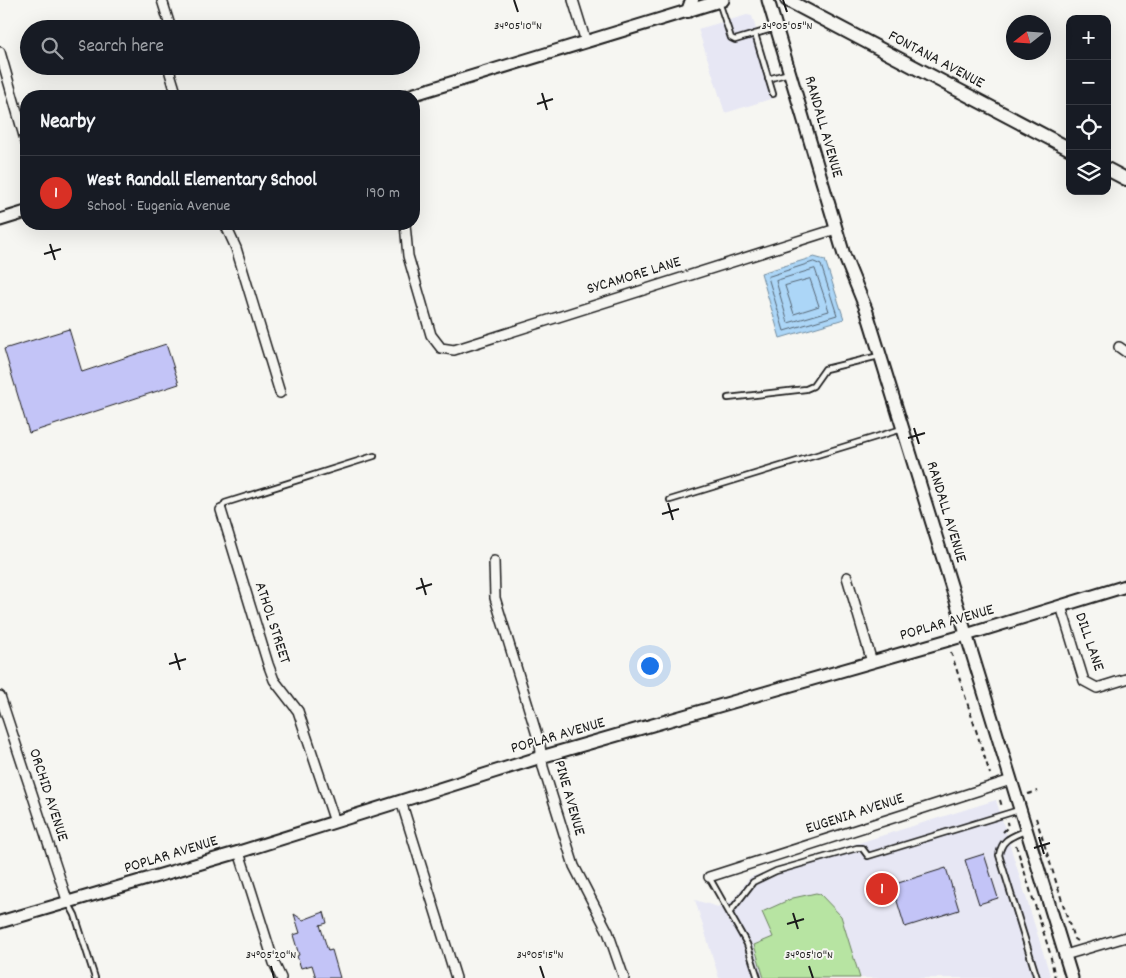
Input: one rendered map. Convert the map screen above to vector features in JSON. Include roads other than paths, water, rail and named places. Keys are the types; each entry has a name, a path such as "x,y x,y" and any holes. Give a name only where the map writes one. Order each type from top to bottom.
{"main road":[{"name":"FONTANA AVENUE","path":"787,0 1066,147"},
{"path":"1111,171 1126,179"}],"street":[{"path":"162,0 168,20"},
{"path":"573,0 586,42"},
{"name":"RANDALL AVENUE","path":"768,0 836,229 880,356 1072,978"},
{"path":"420,92 586,42 690,5 721,1"},
{"path":"0,52 2,66 20,124"},
{"path":"171,75 175,90"},
{"path":"0,220 20,214"},
{"name":"SYCAMORE LANE","path":"406,230 408,256 431,335 441,348 454,350 836,229"},
{"path":"228,230 236,248 280,393"},
{"name":"ATHOL STREET","path":"221,510 268,664 274,680 298,711 335,822"},
{"name":"PINE AVENUE","path":"494,561 495,598 540,745 543,767 574,866 608,932 624,978"},
{"path":"847,577 872,662"},
{"name":"POPLAR AVENUE","path":"0,922 239,852 541,757 966,635 1126,586"},
{"name":"DILL LANE","path":"1060,606 1084,681 1097,688 1126,679"},
{"name":"ORCHID AVENUE","path":"0,696 68,902"},
{"name":"EUGENIA AVENUE","path":"709,877 1011,780"},
{"path":"401,801 456,978"},
{"path":"239,852 274,963 281,978"},
{"path":"1065,955 1126,937"}],"lane":[{"path":"721,1 731,38 735,40 776,28"},
{"path":"755,34 773,94"},
{"path":"768,78 790,72"},
{"path":"728,398 806,389 813,386 825,369 880,356"},
{"path":"670,500 903,429"},
{"path":"221,510 224,503 374,456"},
{"path":"730,912 753,882 776,871 857,848 862,848 868,856 1020,810"},
{"path":"1026,830 1006,839 1001,845 999,855 1037,978"},
{"path":"709,877 747,944 758,978"},
{"path":"68,902 75,915 95,978"}],"water":[{"path":"814,257 825,260 844,319 780,338 761,273"}],"place":[{"name":"West Randall Elementary School","path":"882,889"}]}
